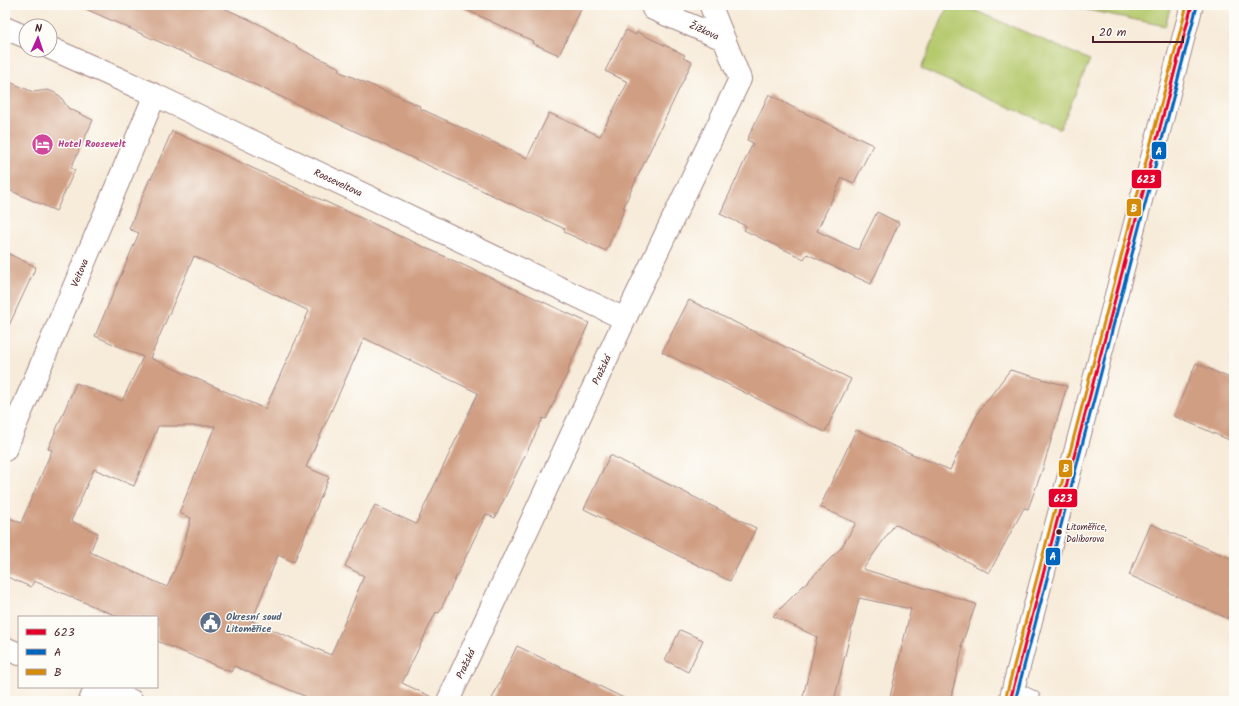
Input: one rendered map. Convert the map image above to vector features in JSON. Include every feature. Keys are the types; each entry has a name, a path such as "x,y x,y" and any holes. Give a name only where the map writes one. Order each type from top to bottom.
{"street":[{"name":"Žižkova","path":"654,5 653,9 724,39"},
{"name":"Žižkova","path":"711,5 724,39"},
{"path":"1018,698 1192,5"},
{"path":"5,28 18,34"},
{"name":"Pražská","path":"448,701 625,319 740,79 724,39"},
{"name":"Rooseveltova","path":"58,52 155,95 625,319"},
{"name":"Veitova","path":"5,450 155,95"},
{"path":"5,648 18,654"},
{"path":"90,701 96,688"},
{"path":"100,688 132,701"}],"green space":[{"path":"948,5 962,5 1090,60 1060,129 921,69"},
{"path":"1064,5 1171,5 1165,26"}],"building":[{"path":"77,5 217,5 259,24 304,51 340,68 338,71 420,106 419,108 527,158 549,113 600,136 628,82 605,71 626,30 636,35 637,32 685,55 683,58 692,62 623,208 625,208 606,251 564,232 565,229 247,81"},
{"path":"456,5 583,5 559,55 532,43 533,41"},
{"name":"Hotel Roosevelt","path":"5,80 33,92 48,90 53,92 60,96 68,108 93,120 71,168 75,170 56,211 5,188"},
{"path":"769,94 796,109 873,145 854,183 842,178 817,231 858,250 877,212 899,223 871,284 807,254 804,259 744,230 746,226 720,214 753,143 747,140"},
{"path":"172,131 589,323 546,419 543,418 495,518 486,514 439,613 436,612 402,683 436,699 436,701 316,701 234,666 231,672 158,641 158,616 117,616 34,581 31,587 5,576 5,516 21,523 52,450 48,449 76,383 122,401 143,357 95,336 139,233 129,229 150,178 151,179","holes":["194,256 309,311 265,409 150,358","364,338 478,393 416,524 375,505 345,566 364,576 331,655 252,621 278,555 294,562 329,477 306,467","158,426 215,426 179,513 191,518 181,556 167,587 90,552 98,533 71,521 94,469 134,486"]},
{"path":"5,252 36,267 5,334"},
{"path":"689,300 851,379 825,432 662,352"},
{"path":"1196,363 1234,380 1234,442 1174,416"},
{"path":"1010,370 1067,386 1043,468 1028,509 1024,508 989,573 895,524 863,569 976,604 961,646 963,647 950,701 889,701 911,609 859,598 834,701 802,701 817,637 773,616 841,548 856,523 820,507 856,430 950,470 979,411"},
{"path":"610,455 756,528 730,581 584,509"},
{"path":"1151,524 1234,560 1234,621 1129,575"},
{"path":"680,630 703,640 688,672 665,660"},
{"path":"517,646 630,701 491,701"}],"transit line":[{"name":"B","path":"1005,700 1187,5"},
{"name":"623","path":"1010,701 1192,5"},
{"name":"A","path":"1015,701 1197,6"}],"place":[{"name":"Hotel Roosevelt","path":"43,144"},
{"name":"Litoměřice, Daliborova","path":"1059,532"},
{"name":"Okresní soud Litoměřice","path":"210,623"}]}
